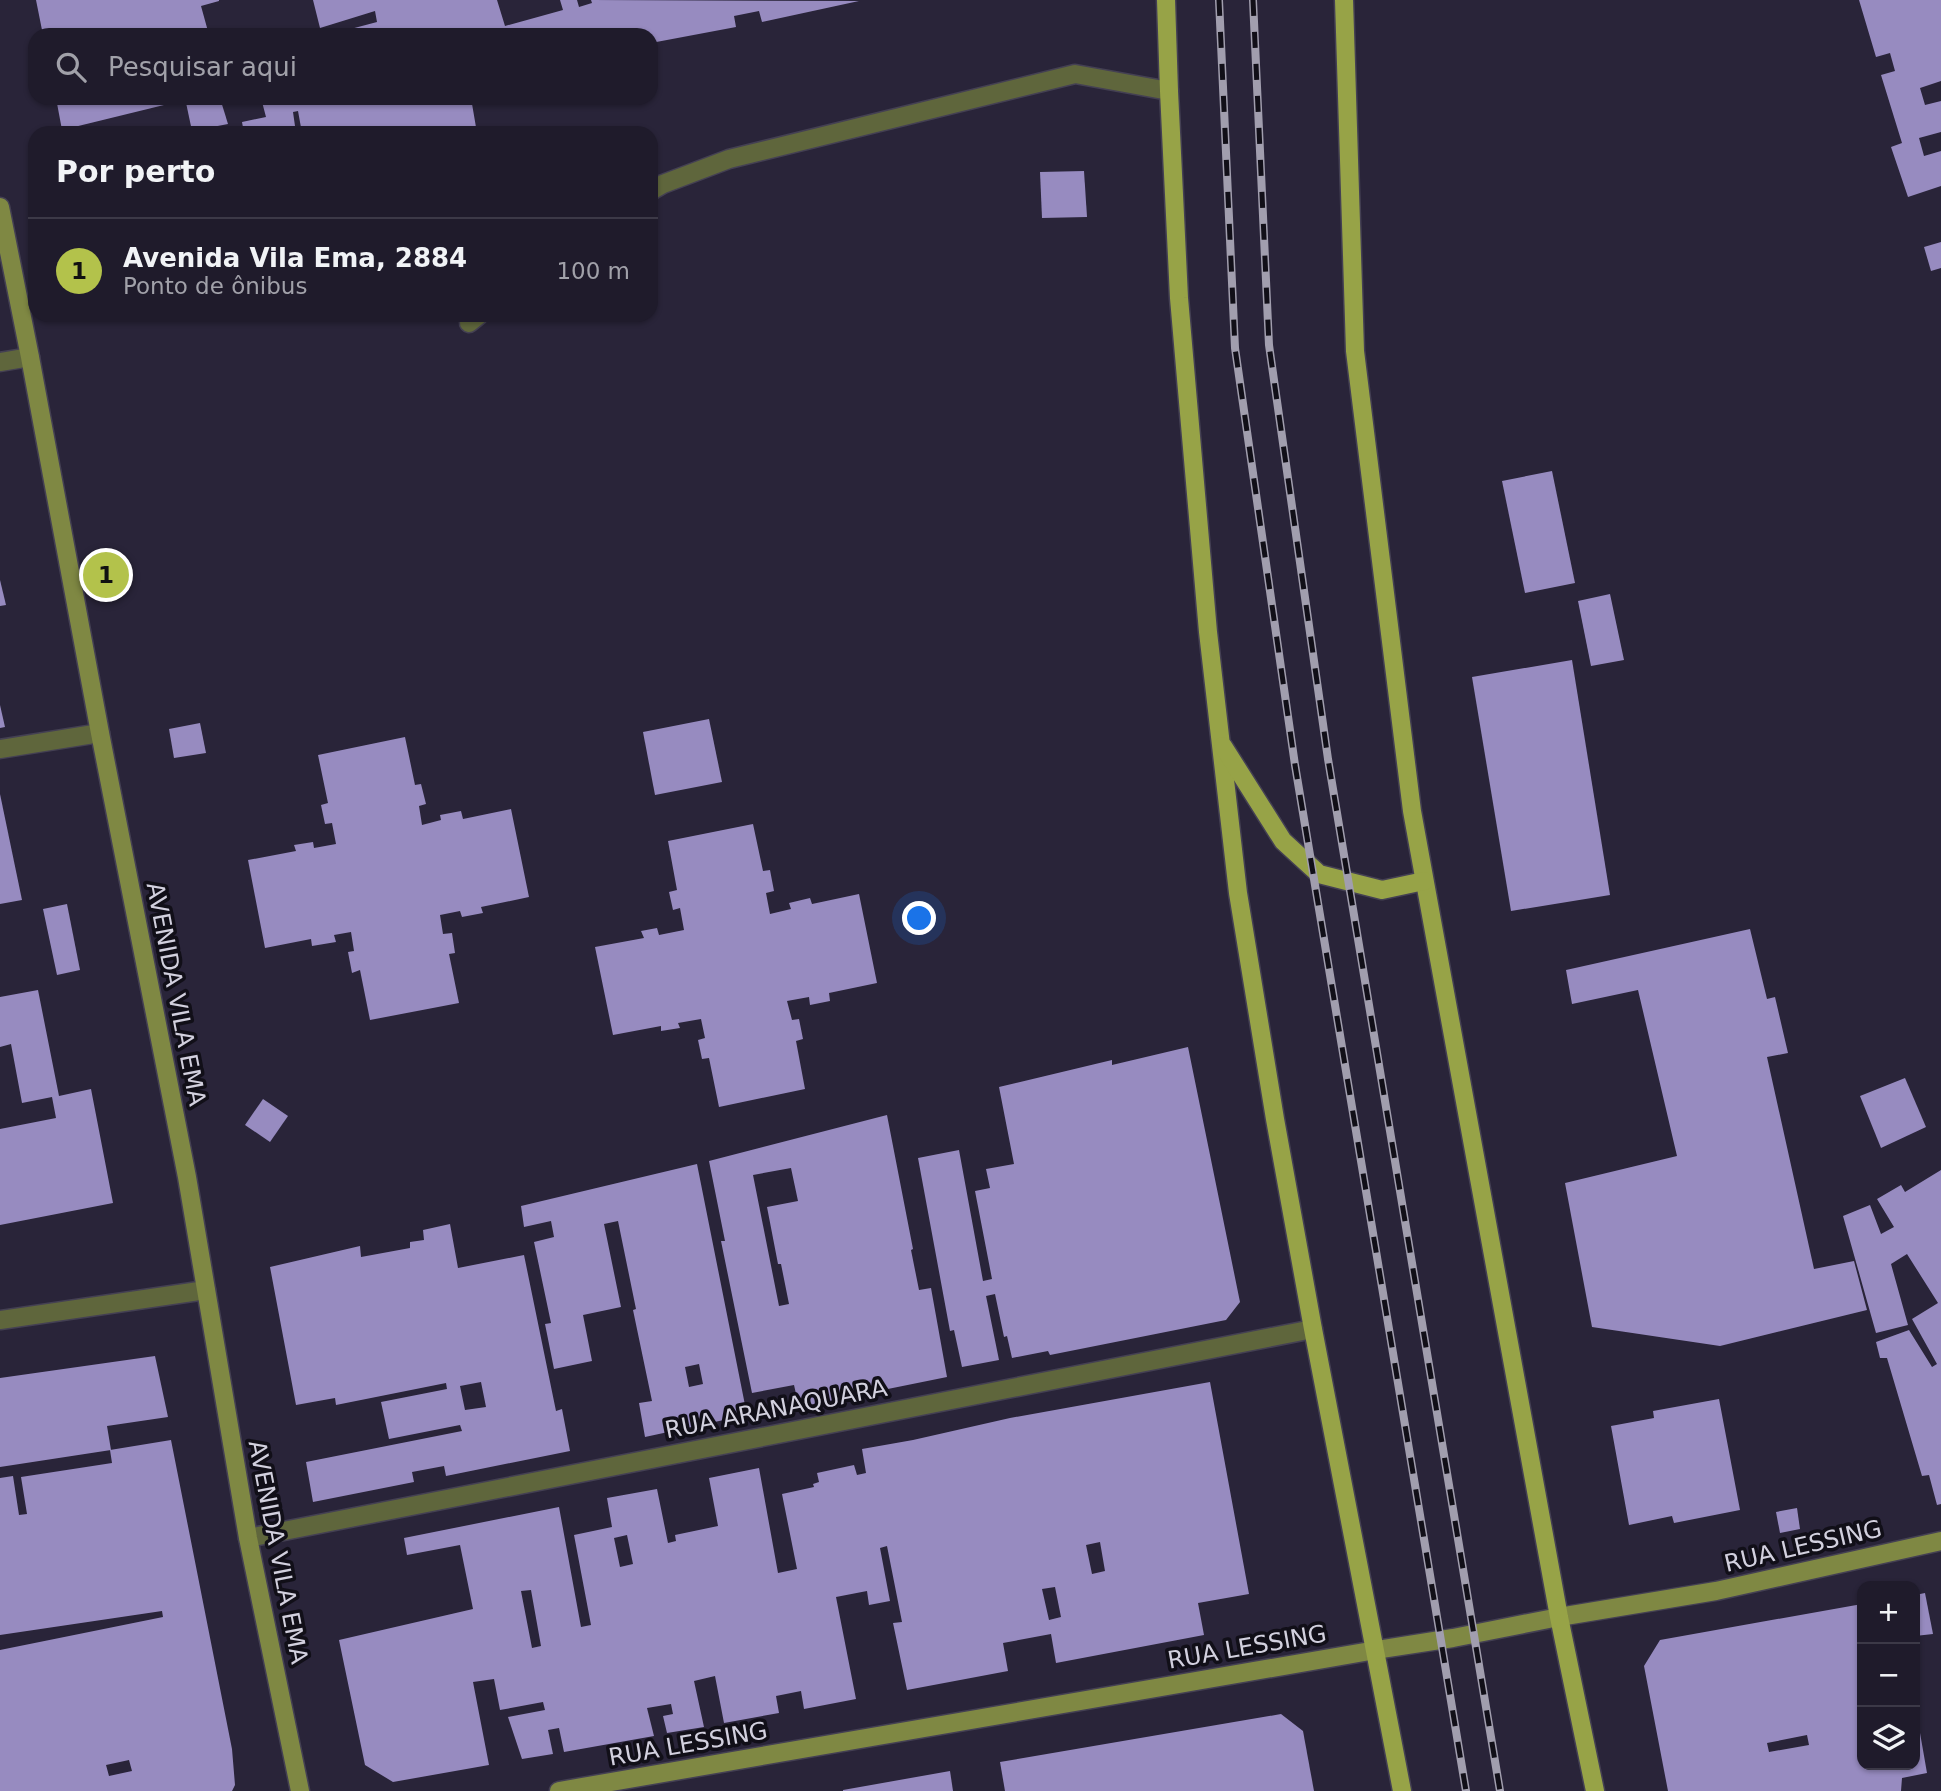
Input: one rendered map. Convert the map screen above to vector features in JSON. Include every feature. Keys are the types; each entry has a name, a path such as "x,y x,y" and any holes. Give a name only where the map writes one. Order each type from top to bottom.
{"main road":[{"path":"1167,0 1179,298 1208,632 1238,893 1313,1329 1402,1791"},
{"path":"1345,0 1355,351 1412,811 1559,1618 1595,1791"},
{"name":"AVENIDA VILA EMA","path":"0,207 187,1177 248,1538 300,1791"},
{"path":"1220,740 1283,841 1319,874 1382,890 1424,881"},
{"name":"RUA LESSING","path":"559,1791 1716,1591 1941,1541"}],"street":[{"path":"658,187 729,159 1075,74 1169,91"},
{"path":"0,362 30,357"},
{"path":"0,749 100,733"},
{"path":"0,1320 206,1290"},
{"name":"RUA ARANAQUARA","path":"248,1538 1313,1329"}],"building":[{"path":"36,0 219,0 201,6 207,28 42,28"},
{"path":"313,0 497,0 505,26 563,10 560,0 577,0 579,7 592,3 591,0 859,1 762,22 759,11 734,16 736,27 658,42 658,28 354,28 377,22 375,11 320,28"},
{"path":"1859,0 1941,0 1941,81 1920,88 1925,105 1941,101 1941,132 1919,138 1924,156 1941,151 1941,186 1908,197 1891,147 1902,143 1881,75 1895,71 1890,53 1876,57"},
{"path":"57,105 164,105 78,126 61,126"},
{"path":"186,105 222,105 228,124 191,126"},
{"path":"263,105 472,105 476,126 301,126 298,111 293,112 295,126 243,126 242,122 266,117"},
{"path":"1084,171 1087,217 1042,218 1040,172"},
{"path":"1941,242 1941,268 1931,271 1924,247"},
{"path":"1552,471 1575,583 1525,593 1502,481"},
{"path":"0,580 6,605 0,606"},
{"path":"1610,594 1624,660 1591,666 1578,601"},
{"path":"1572,660 1610,895 1511,911 1472,677"},
{"path":"0,705 5,727 0,728"},
{"path":"709,719 722,782 655,795 643,732"},
{"path":"200,723 206,753 174,758 169,729"},
{"path":"405,737 415,785 421,784 426,804 419,806 422,825 441,820 440,815 461,811 463,819 511,809 529,897 481,907 483,913 462,917 460,911 440,915 443,934 452,933 455,953 449,954 459,1003 370,1020 360,970 352,973 348,952 354,951 351,932 334,935 336,942 312,946 311,939 265,948 248,860 296,851 294,845 313,842 314,848 336,844 332,823 325,824 321,805 328,803 318,755"},
{"path":"0,794 22,900 0,904"},
{"path":"753,824 763,871 770,870 774,891 766,893 770,914 791,909 789,903 810,898 812,904 859,894 877,983 829,993 830,1001 810,1005 809,997 787,1001 792,1020 799,1019 803,1039 796,1041 805,1089 719,1107 709,1058 702,1059 698,1040 705,1038 701,1019 678,1023 680,1028 661,1031 661,1026 613,1035 595,947 644,938 641,931 657,928 659,935 684,930 680,908 673,910 669,892 677,890 668,841"},
{"path":"67,904 80,970 57,975 43,909"},
{"path":"1750,929 1767,999 1775,997 1788,1053 1767,1057 1814,1269 1854,1261 1867,1310 1720,1346 1592,1327 1565,1183 1677,1156 1638,990 1572,1004 1566,970"},
{"path":"38,990 59,1096 91,1089 113,1203 0,1225 0,1129 56,1118 52,1097 22,1103 11,1044 0,1047 0,997"},
{"path":"1188,1047 1240,1302 1226,1320 1050,1355 1048,1351 1012,1358 1007,1336 1004,1337 995,1294 986,1296 999,1360 962,1367 954,1330 950,1331 918,1158 959,1150 983,1281 992,1279 975,1191 990,1188 986,1169 1014,1164 999,1087 1112,1060 1112,1065"},
{"path":"1905,1078 1926,1127 1881,1148 1860,1096"},
{"path":"263,1099 288,1116 270,1142 245,1125"},
{"path":"887,1115 919,1290 931,1288 947,1377 799,1407 794,1385 752,1393 721,1241 725,1241 709,1161","holes":["791,1168 798,1201 767,1207 789,1304 779,1306 753,1175"]},
{"path":"697,1164 747,1415 645,1437 639,1403 652,1401 618,1221 604,1224 621,1307 583,1315 592,1361 554,1369 545,1324 551,1323 534,1242 554,1237 551,1221 524,1227 521,1206","holes":["699,1364 703,1384 689,1387 685,1367"]},
{"path":"1941,1170 1941,1504 1937,1505 1929,1475 1922,1476 1887,1358 1880,1358 1876,1342 1909,1330 1932,1367 1937,1364 1912,1319 1938,1303 1907,1254 1891,1264 1908,1325 1876,1333 1843,1216 1870,1205 1881,1234 1894,1227 1877,1199 1901,1185 1905,1192"},
{"path":"450,1224 458,1268 524,1255 556,1411 562,1409 570,1451 446,1476 444,1466 412,1472 414,1482 313,1502 306,1462 462,1431 460,1425 389,1439 381,1402 447,1389 446,1383 336,1405 335,1398 296,1405 270,1267 360,1246 361,1257 410,1248 410,1242 424,1240 423,1230","holes":["481,1382 486,1407 465,1410 460,1386"]},
{"path":"155,1356 168,1417 107,1426 111,1450 0,1467 0,1378"},
{"path":"1210,1382 1249,1594 1198,1603 1204,1635 1056,1663 1051,1634 1003,1643 1008,1671 907,1690 893,1623 902,1622 887,1546 880,1548 890,1601 869,1605 867,1591 836,1597 856,1699 804,1709 801,1691 776,1696 779,1713 724,1723 715,1676 694,1681 704,1727 667,1733 663,1716 673,1714 671,1704 647,1708 654,1736 564,1752 559,1728 548,1730 553,1754 522,1759 508,1717 545,1710 543,1702 500,1710 494,1679 473,1682 489,1765 393,1782 365,1765 339,1640 473,1609 460,1545 407,1555 404,1538 559,1507 581,1627 591,1625 574,1535 612,1527 607,1498 657,1489 668,1543 676,1541 675,1535 718,1526 709,1478 759,1468 778,1573 797,1569 782,1494 814,1487 813,1484 819,1482 817,1473 854,1465 857,1475 866,1473 862,1449 1010,1418","holes":["627,1535 633,1564 620,1567 614,1538","1100,1542 1105,1571 1092,1574 1086,1545","1055,1587 1061,1617 1049,1620 1042,1589","531,1590 541,1646 532,1648 521,1591"]},
{"path":"1719,1399 1740,1510 1674,1523 1672,1516 1629,1525 1611,1426 1654,1418 1653,1411"},
{"path":"171,1440 232,1749 235,1785 232,1791 0,1791 0,1650 163,1617 162,1611 0,1635 0,1478 13,1476 19,1515 27,1514 21,1477 112,1463 110,1450","holes":["129,1760 132,1771 109,1776 106,1765"]},
{"path":"1797,1508 1800,1529 1780,1533 1776,1512"},
{"path":"1925,1593 1933,1634 1920,1635 1920,1594"},
{"path":"1857,1605 1857,1770 1920,1770 1920,1733 1927,1773 1902,1778 1901,1791 1668,1791 1644,1666 1660,1640","holes":["1807,1735 1809,1745 1769,1752 1767,1743"]},
{"path":"1281,1714 1303,1731 1314,1791 1005,1791 1000,1762"},
{"path":"950,1771 953,1791 843,1791 843,1790"}],"railway":[{"path":"1219,0 1235,348 1295,765 1466,1791"},
{"path":"1253,0 1269,345 1328,759 1500,1791"}],"place":[{"name":"Avenida Vila Ema, 2884","path":"106,575"}]}
